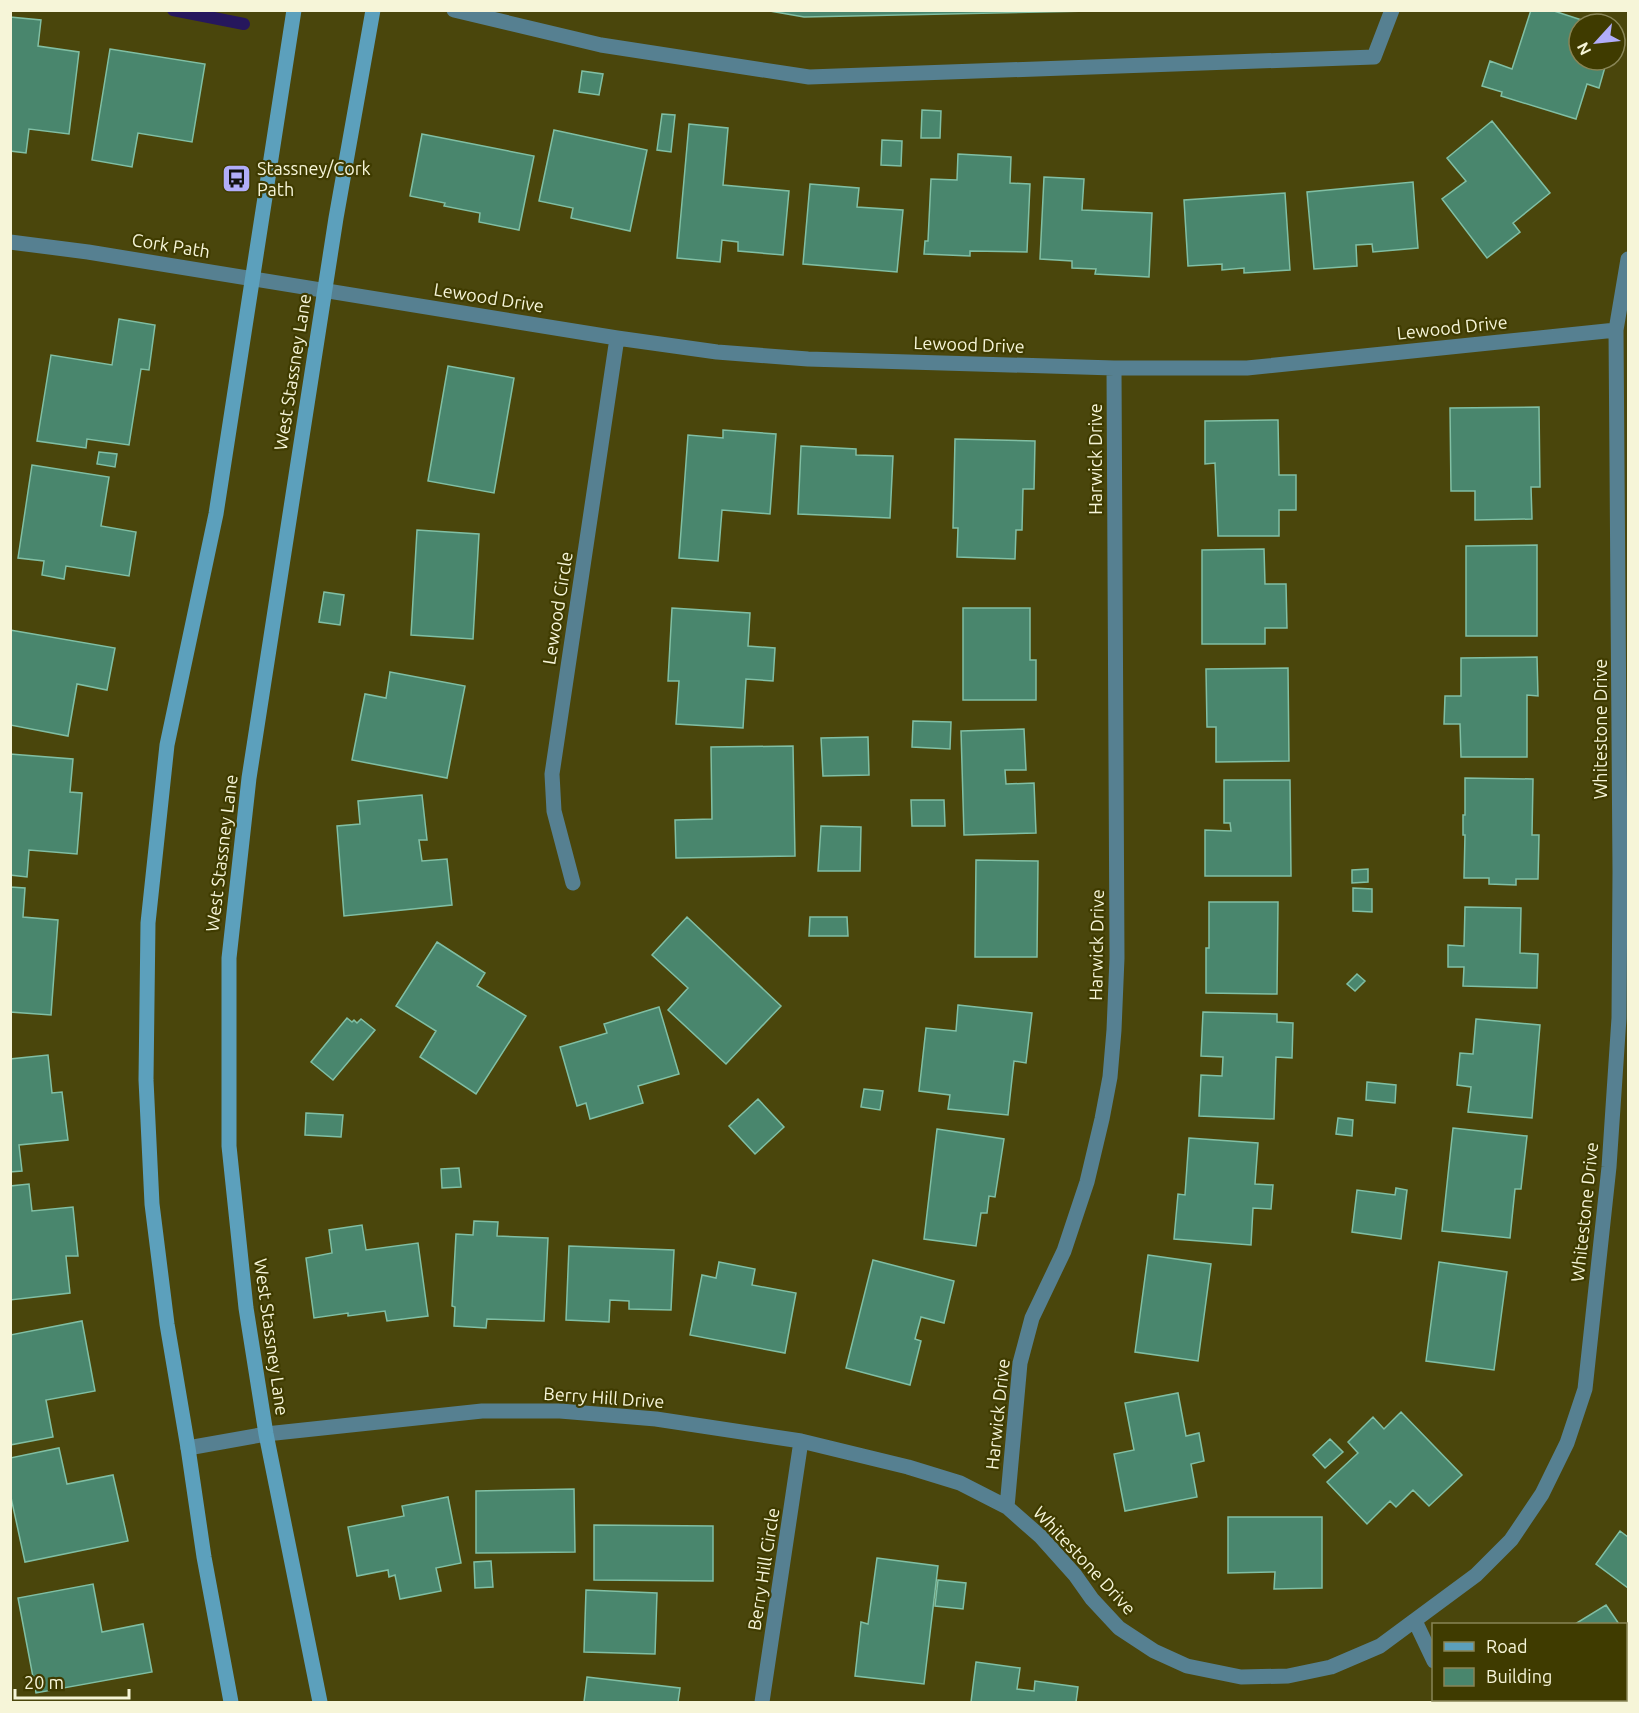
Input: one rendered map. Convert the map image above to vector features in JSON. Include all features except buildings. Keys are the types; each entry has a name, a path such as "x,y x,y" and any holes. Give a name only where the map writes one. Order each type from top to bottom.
{"main road":[{"path":"231,1702 204,1557 167,1324 152,1204 147,1080 148,923 167,746 216,514 294,10"},
{"name":"West Stassney Lane","path":"320,1702 266,1434 246,1308 229,1146 229,958 249,778 325,290 373,10"}],"street":[{"path":"454,10 601,45 809,77 1374,57 1392,10"},
{"name":"Cork Path","path":"10,242 88,252 325,290"},
{"name":"Whitestone Drive","path":"1007,1507 1041,1537 1119,1628 1154,1651 1187,1666 1241,1677 1288,1676 1331,1667 1380,1646 1415,1621 1476,1575 1511,1540 1542,1494 1567,1443 1585,1389 1609,1167 1619,1018 1616,330 1629,259"},
{"name":"Lewood Drive","path":"325,290 717,352 808,358 1114,368 1247,368 1616,330"},
{"name":"Lewood Circle","path":"573,883 554,811 552,774 617,338"},
{"name":"Harwick Drive","path":"1007,1507 1020,1363 1032,1318 1064,1251 1087,1182 1104,1109 1114,1029 1117,924 1114,368"},
{"name":"Berry Hill Drive","path":"188,1448 266,1434 482,1411 561,1411 656,1419 801,1441 908,1467 960,1483 1007,1507"},
{"name":"Berry Hill Circle","path":"762,1702 801,1441"},
{"path":"1415,1621 1432,1657"}],"waterway":[{"path":"173,10 244,24"}],"place":[{"name":"Stassney/Cork Path","path":"236,178"}]}
